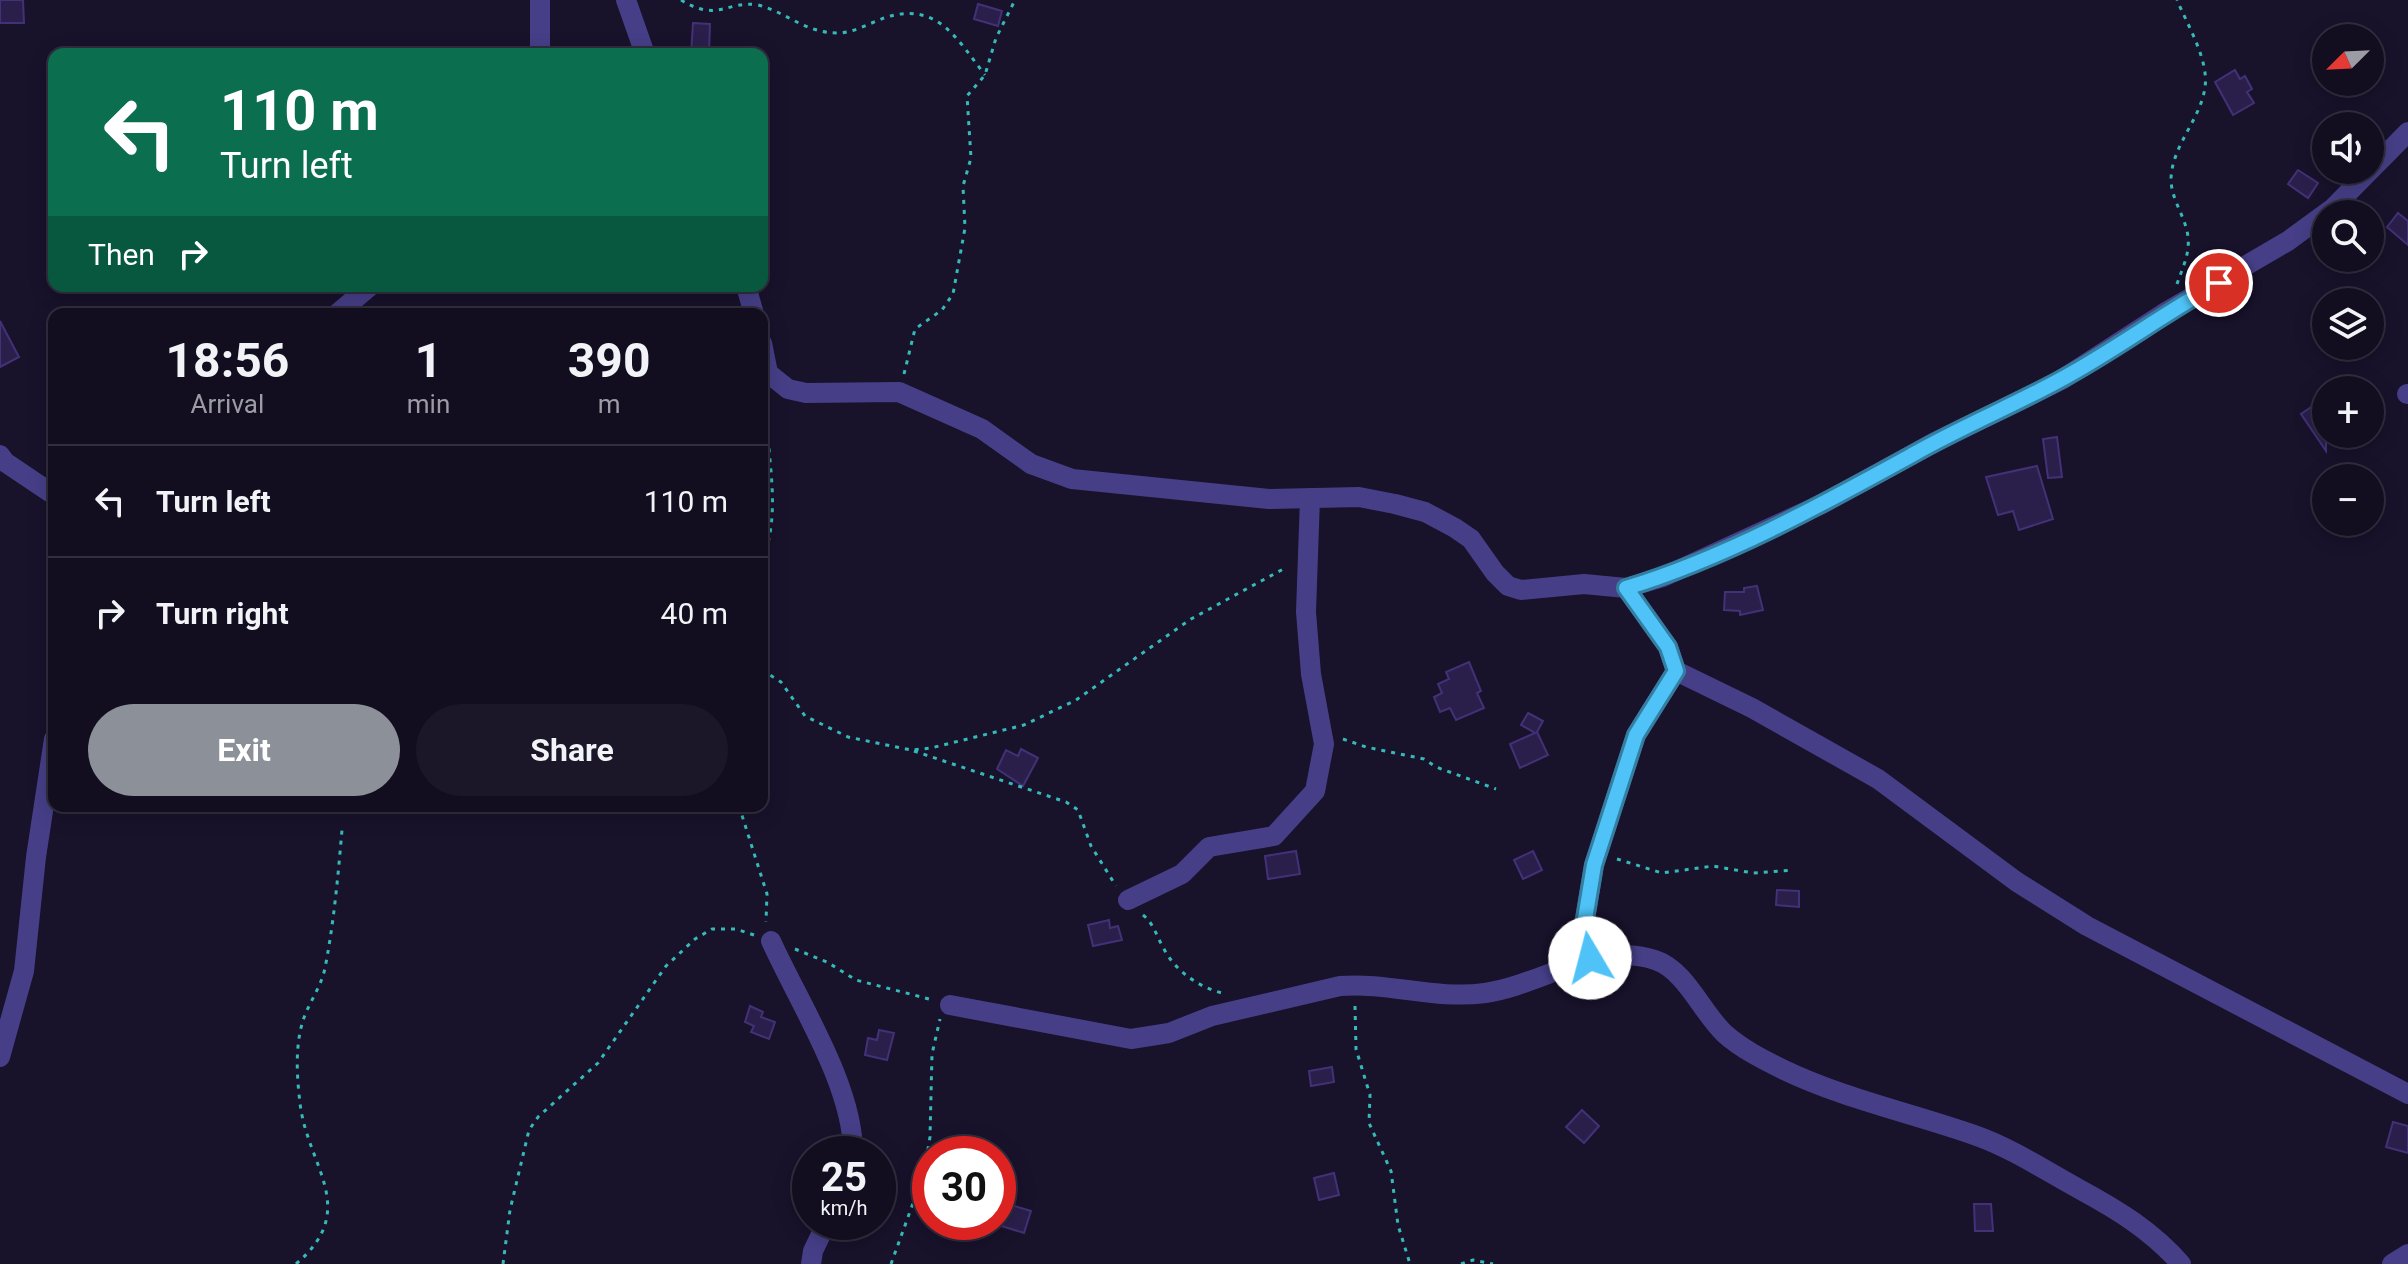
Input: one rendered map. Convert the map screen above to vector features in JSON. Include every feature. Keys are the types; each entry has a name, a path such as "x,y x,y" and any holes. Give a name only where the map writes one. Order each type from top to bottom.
{"street":[{"path":"540,0 540,48"},
{"path":"626,0 643,48"},
{"path":"768,373 788,389 806,393 899,392 982,429 1031,464 1072,479 1269,499 1359,497 1425,512 1471,539 1508,586 1521,590 1584,584 1626,588 1663,577 1822,504 1933,443 2061,380 2166,312 2245,268 2333,208 2408,132"},
{"path":"344,308 363,292"},
{"path":"0,455 5,462 48,491"},
{"path":"1128,900 1182,874 1209,847 1274,836 1315,791 1324,744 1311,674 1306,612 1310,498"},
{"path":"1626,588 1668,647 1676,671 1752,708 1878,779 2017,882 2087,926 2408,1094"},
{"path":"1590,958 1584,925 1587,895 1598,855 1636,735 1676,671"},
{"path":"0,1057 24,971 48,778"},
{"path":"768,939 847,1101 853,1136"},
{"path":"950,1005 1131,1039 1169,1033 1212,1016 1261,1003 1358,984 1423,994 1484,993 1559,972 1590,958 1629,955 1657,960 1678,978 1724,1033 1748,1052 1845,1094 1979,1137 2017,1155 2120,1211 2144,1228 2181,1264"},
{"path":"811,1264 818,1240"},
{"path":"2392,1264 2408,1254"}],"path":[{"path":"681,0 707,12 744,4 758,5 806,28 839,33 905,11 931,16 945,24 985,75"},
{"path":"899,392 915,329 942,310 953,294 965,228 963,186 971,158 967,96 985,75 996,38 1015,0"},
{"path":"2166,312 2187,258 2188,235 2171,179 2183,138 2205,86 2198,50 2177,0"},
{"path":"768,452 774,497 768,541"},
{"path":"911,750 1024,725 1076,700 1191,619 1308,556"},
{"path":"768,674 781,682 805,716 848,737 911,750 1066,802 1078,810 1091,846 1128,900 1155,927 1165,952 1187,977 1231,995"},
{"path":"1321,729 1366,747 1424,759 1436,767 1496,789"},
{"path":"741,812 767,894 768,939"},
{"path":"296,1264 311,1251 323,1234 328,1217 326,1192 300,1106 298,1049 302,1024 324,973 337,891 342,830"},
{"path":"1598,855 1662,873 1713,866 1753,873 1793,870"},
{"path":"503,1264 512,1198 529,1130 538,1117 598,1063 657,977 695,939 712,929 736,929 768,939 827,962 856,980 950,1005 940,1019 932,1054 930,1137 924,1173 891,1264"},
{"path":"1358,984 1354,1031 1356,1049 1369,1085 1369,1123 1391,1171 1398,1225 1410,1264"},
{"path":"1461,1264 1473,1260 1493,1264"}],"building":[{"path":"0,0 23,0 24,23 0,23"},
{"path":"978,4 1002,11 998,26 974,19"},
{"path":"693,23 710,24 709,48 691,48"},
{"path":"2235,70 2240,79 2245,76 2252,89 2247,92 2254,103 2233,115 2215,82"},
{"path":"2298,170 2312,179 2312,184 2317,184 2308,198 2288,184"},
{"path":"2398,213 2408,221 2408,245 2387,227"},
{"path":"0,321 19,357 0,367"},
{"path":"2312,406 2312,430 2301,414"},
{"path":"2057,437 2062,477 2048,478 2043,439"},
{"path":"2037,466 2053,519 2019,530 2013,511 1998,515 1986,477"},
{"path":"1757,586 1763,610 1740,615 1740,611 1724,610 1725,592 1744,592 1744,588"},
{"path":"1469,662 1481,691 1477,693 1484,708 1456,720 1450,708 1440,712 1434,697 1442,693 1438,684 1449,679 1446,672"},
{"path":"1528,713 1543,721 1537,732 1548,755 1520,768 1510,744 1535,733 1521,725"},
{"path":"1021,749 1038,758 1023,786 997,769 1006,750 1018,756"},
{"path":"1296,851 1300,874 1268,879 1265,856"},
{"path":"1533,851 1542,870 1523,879 1514,860"},
{"path":"1777,890 1799,891 1799,907 1776,905"},
{"path":"1109,920 1110,928 1118,926 1122,940 1093,946 1088,925"},
{"path":"750,1006 763,1012 761,1017 775,1022 769,1039 751,1032 754,1026 745,1022"},
{"path":"879,1030 894,1033 887,1060 865,1055 868,1038 877,1040"},
{"path":"1332,1067 1334,1082 1311,1086 1309,1071"},
{"path":"1582,1110 1599,1126 1584,1143 1566,1127"},
{"path":"2393,1122 2408,1126 2408,1153 2386,1147"},
{"path":"1334,1173 1339,1195 1319,1200 1314,1178"},
{"path":"1974,1204 1991,1204 1993,1231 1975,1231"},
{"path":"1016,1206 1031,1211 1024,1233 1016,1231"}],"route":[{"path":"1590,958 1584,925 1594,865 1636,735 1676,671 1668,647 1626,588 1663,577 1822,504 1933,443 2061,380 2166,312 2219,283"}]}
